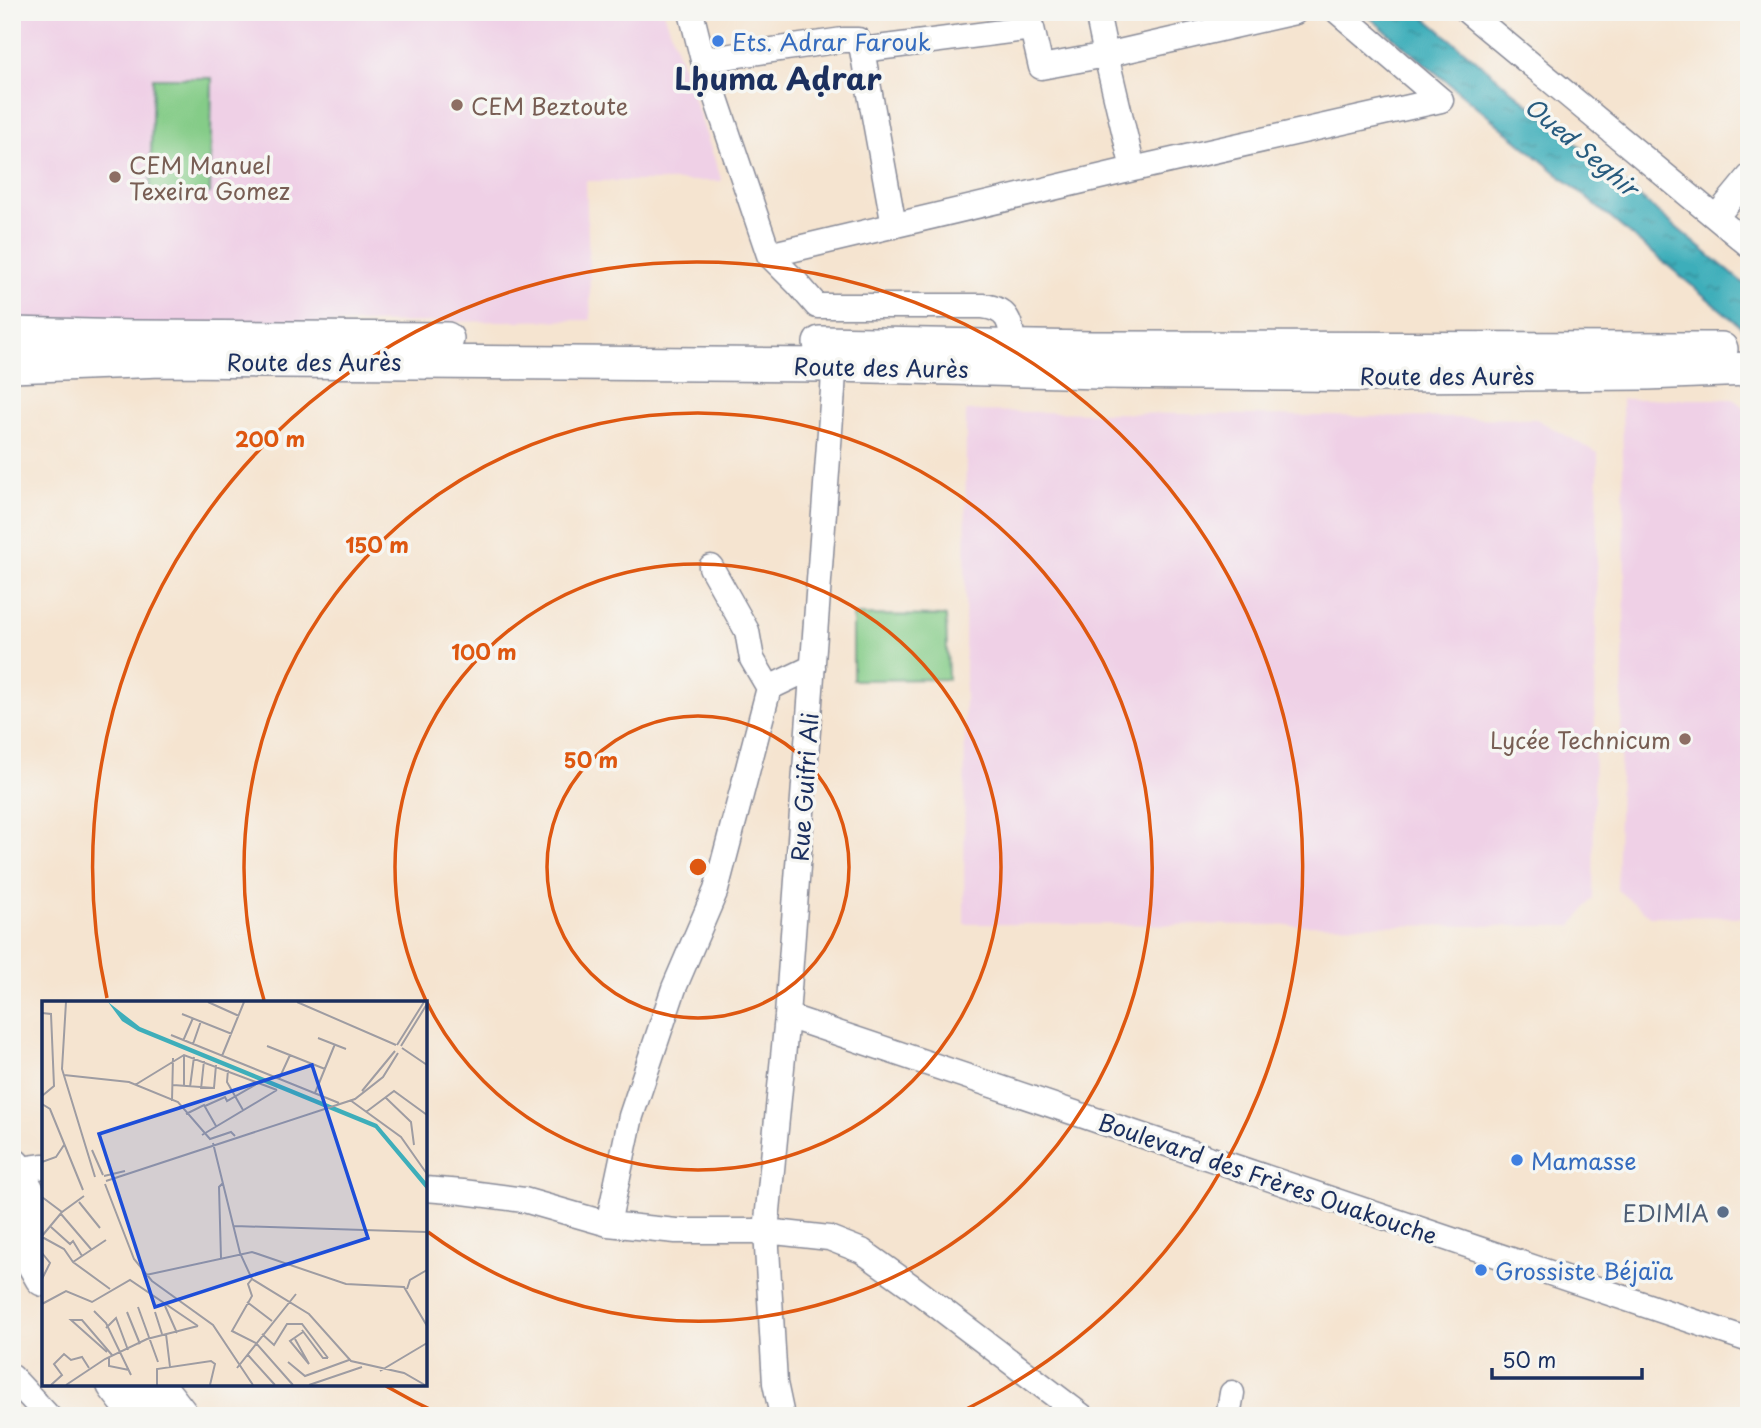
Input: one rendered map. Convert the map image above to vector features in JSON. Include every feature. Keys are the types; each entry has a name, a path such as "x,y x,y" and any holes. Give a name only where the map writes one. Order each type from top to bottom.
{"main road":[{"path":"23,1168 42,1222"},
{"path":"12,1220 42,1273"},
{"path":"118,1386 141,1416"},
{"path":"156,1386 179,1416"}],"street":[{"path":"691,12 703,60 769,256 797,282 817,306 995,307 1007,317 1013,346"},
{"path":"1097,12 1133,169"},
{"path":"862,50 1032,28 1041,67 1295,12"},
{"path":"769,256 1133,169 1441,100 1338,12"},
{"path":"1482,17 1749,245"},
{"path":"703,60 858,40 894,226"},
{"path":"1716,217 1749,177"},
{"name":"Route des Aurès","path":"12,334 682,343 1099,372 1396,376 1647,373 1740,359"},
{"name":"Route des Aurès","path":"12,366 161,360 835,354 1013,346 1740,359"},
{"name":"Rue Guifri Ali","path":"782,1416 775,1383 766,1231 787,1016 835,354"},
{"path":"608,1224 631,1116 674,988 716,890 769,688 752,659 747,631 711,567"},
{"path":"769,688 813,667"},
{"name":"Boulevard des Frères Ouakouche","path":"787,1016 1749,1340"},
{"path":"427,1189 524,1200 608,1224 676,1231 766,1231 829,1238 862,1251 1082,1416"},
{"path":"12,1377 48,1416"}],"shaded area":[{"name":"CEM Beztoute","path":"12,12 664,12 722,181 586,181 591,320 12,325"},
{"name":"Lycée Technicum","path":"1622,399 1733,399 1749,411 1749,917 1650,916 1617,890 1625,587"},
{"path":"966,411 1536,419 1598,453 1593,898 1572,926 964,924"}],"green space":[{"path":"153,78 212,78 210,193 150,195"},
{"path":"853,615 946,616 948,679 853,680"}],"water":[{"path":"1363,12 1418,12 1749,288 1749,333"}],"place":[{"name":"Ets. Adrar Farouk","path":"718,41"},
{"name":"CEM Beztoute","path":"457,105"},
{"name":"CEM Manuel Texeira Gomez","path":"115,177"},
{"name":"Lycée Technicum","path":"1685,739"},
{"name":"Mamasse","path":"1517,1160"},
{"name":"EDIMIA","path":"1723,1212"},
{"name":"Grossiste Béjaïa","path":"1481,1270"}],"district":[{"name":"Lḥuma Aḍrar","path":"778,77"}],"water label":[{"name":"Oued Seghir","path":"1582,146"}]}
